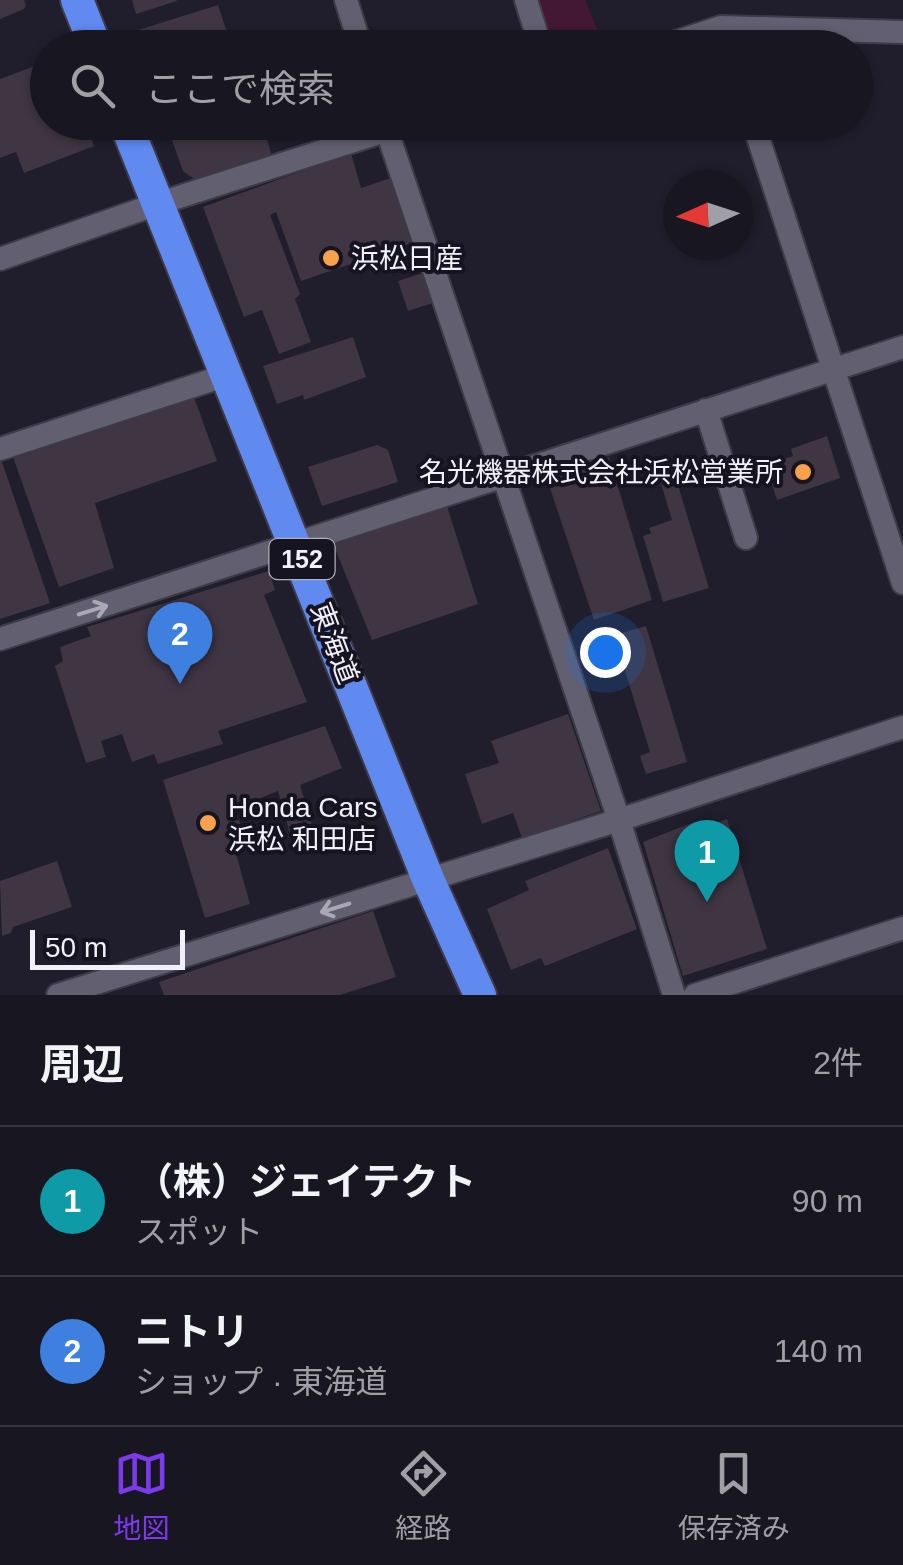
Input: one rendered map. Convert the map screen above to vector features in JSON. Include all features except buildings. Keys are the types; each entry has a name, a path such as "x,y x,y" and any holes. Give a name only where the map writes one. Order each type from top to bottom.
{"highway":[{"path":"77,0 89,30"},
{"name":"東海道","path":"132,140 428,879 480,995"}],"street":[{"path":"346,0 355,30"},
{"path":"526,0 535,30"},
{"path":"873,33 903,32"},
{"path":"0,259 345,140"},
{"path":"391,140 674,995"},
{"path":"759,140 903,584"},
{"path":"0,639 903,347"},
{"path":"0,450 227,375"},
{"path":"706,410 746,538"},
{"path":"58,995 903,727"},
{"path":"695,995 903,928"}],"shaded area":[{"path":"537,0 585,0 597,30 548,30"}],"place":[{"name":"浜松日産","path":"331,258"},
{"name":"名光機器株式会社浜松営業所","path":"803,472"},
{"name":"ニトリ","path":"180,684"},
{"name":"Honda Cars 浜松 和田店","path":"208,823"},
{"name":"（株）ジェイテクト","path":"707,902"}]}
